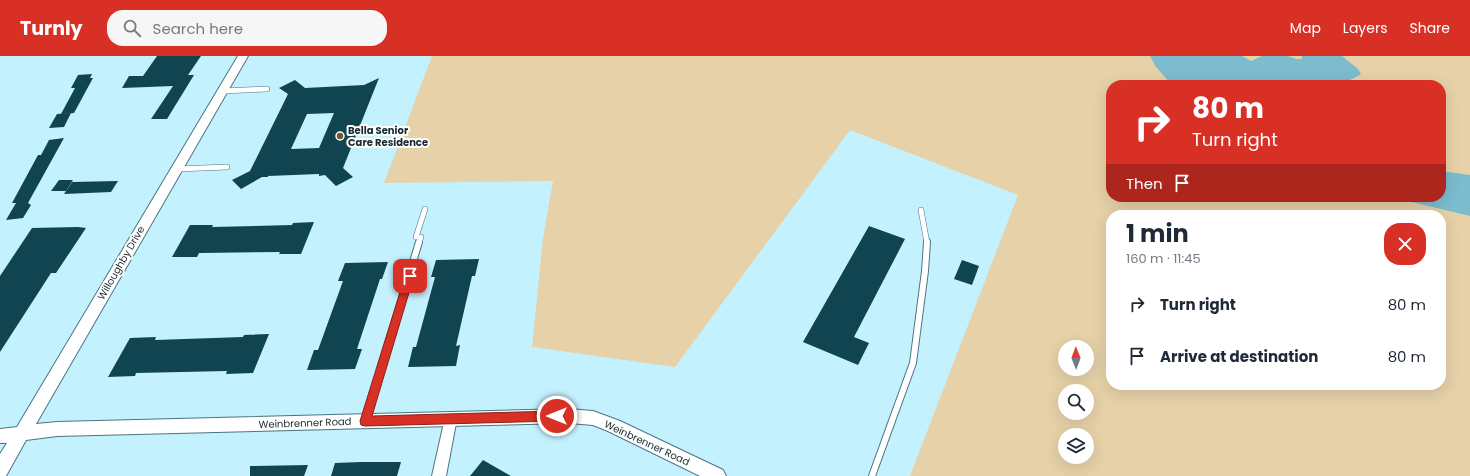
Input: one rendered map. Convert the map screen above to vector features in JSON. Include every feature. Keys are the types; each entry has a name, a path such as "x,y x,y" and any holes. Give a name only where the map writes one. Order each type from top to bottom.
{"street":[{"name":"Willoughby Drive","path":"0,470 243,56"},
{"name":"Weinbrenner Road","path":"0,436 57,429 545,416 593,418 614,426 717,476"},
{"path":"439,476 451,418"}],"lane":[{"path":"222,91 267,89"},
{"path":"177,169 227,167"},
{"path":"365,421 419,237 425,209"},
{"path":"872,476 913,364 927,244 921,210"}],"shaded area":[{"path":"432,56 1470,56 1470,476 910,476 1018,195 850,130 675,367 532,347 543,238 553,181 384,183"}],"water":[{"path":"1150,56 1242,56 1251,61 1262,56 1288,56 1296,59 1302,59 1302,56 1342,56 1358,69 1361,74 1349,80 1168,80 1156,67"},
{"path":"1446,172 1470,175 1470,216 1412,202 1446,202"}],"building":[{"path":"157,56 201,56 188,75 194,75 167,119 151,119 173,86 122,88 129,76 143,76"},
{"path":"92,74 90,78 93,78 74,113 61,114 75,88 71,88 78,75"},
{"name":"Bella Senior Care Residence","path":"379,78 343,168 353,177 336,186 325,175 319,176 319,174 268,176 262,177 241,189 232,180 250,171 288,94 279,88 295,80 305,88 364,85","holes":["334,113 319,148 291,149 307,114"]},
{"path":"71,113 64,127 49,128 57,114"},
{"path":"64,138 28,203 31,205 23,218 6,220 16,203 12,203 38,155 41,155 49,140"},
{"path":"59,180 73,180 66,191 51,191"},
{"path":"118,181 111,192 64,194 72,182"},
{"path":"314,222 301,254 279,254 280,252 199,253 197,257 172,257 190,225 213,225 212,227 292,225 293,223"},
{"path":"869,226 905,239 854,337 869,343 858,365 803,342"},
{"path":"32,228 86,228 56,273 51,273 0,352 0,276"},
{"path":"479,259 475,276 472,276 456,346 460,345 456,366 408,367 413,347 416,347 435,277 431,277 436,260"},
{"path":"962,260 979,266 972,285 954,279"},
{"path":"388,262 382,279 380,279 357,349 362,349 355,369 307,370 314,350 318,350 343,281 338,281 345,263"},
{"path":"269,334 253,373 226,374 227,371 136,373 135,376 108,377 130,338 156,337 155,340 243,337 244,335"},
{"path":"483,460 511,476 470,476"},
{"path":"401,462 397,476 331,476 335,463"},
{"path":"308,465 304,476 250,476 250,466"}],"place":[{"name":"Bella Senior Care Residence","path":"340,136"}],"route":[{"path":"410,276 385,352 365,421 557,416"}]}
